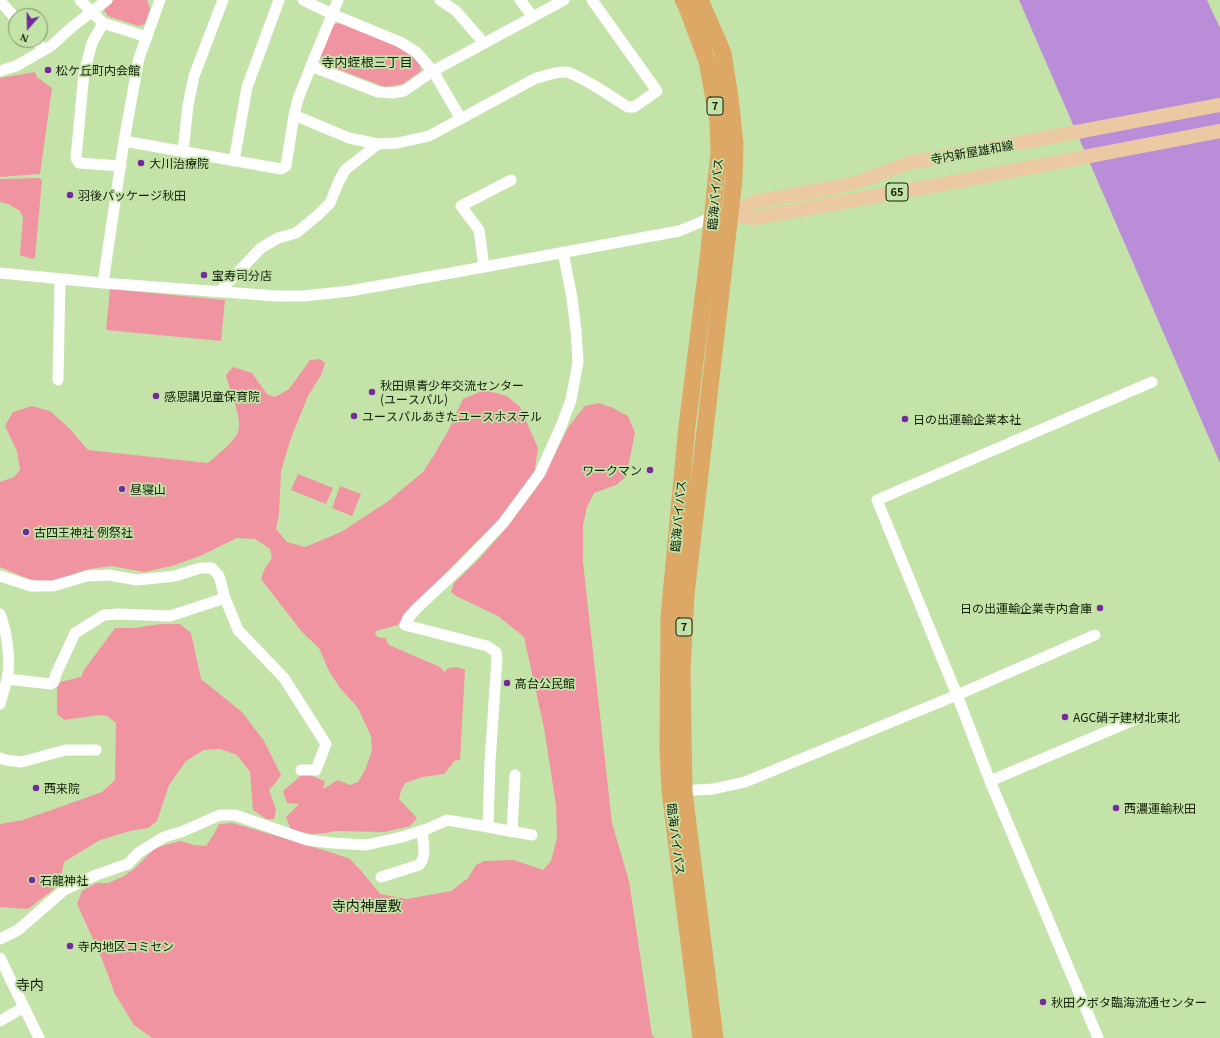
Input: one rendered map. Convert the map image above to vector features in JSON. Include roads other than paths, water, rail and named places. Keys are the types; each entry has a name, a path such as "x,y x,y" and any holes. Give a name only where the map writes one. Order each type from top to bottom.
{"highway":[{"name":"臨海バイパス","path":"682,0 686,4 707,61 718,121 721,217"},
{"name":"臨海バイパス","path":"700,0 722,53 730,97 735,144 734,179 708,259 687,426 669,616 668,749 677,791 715,1038"},
{"name":"臨海バイパス","path":"677,791 700,1038"}],"main road":[{"name":"寺内新屋雄和線","path":"721,217 754,202 858,182 909,163 1220,105"},
{"name":"65","path":"721,217 755,218 1220,131"}],"street":[{"path":"80,0 103,23 147,37"},
{"path":"0,71 16,66 51,46 72,27 107,0"},
{"path":"103,283 124,141 139,58 160,0"},
{"path":"183,152 188,105 194,76 223,0"},
{"path":"234,161 247,87 280,0"},
{"path":"303,0 332,14 400,42 416,52 433,71 461,118"},
{"path":"124,141 281,169 286,166 298,99 310,66 338,0"},
{"path":"440,0 456,11 484,43"},
{"path":"520,0 533,17"},
{"path":"310,66 378,92 393,93 404,91 433,71 564,0"},
{"path":"294,115 349,138 378,144 398,143 429,136 536,78 552,73 566,72 581,78 628,107 634,107 657,91 592,0"},
{"path":"0,1 8,10"},
{"path":"103,23 92,43 84,73 76,158 80,163 121,166"},
{"path":"220,291 261,248 278,238 296,233 318,215 330,203 345,170 378,144"},
{"path":"484,267 479,230 461,206 511,180"},
{"path":"0,273 103,283 277,296 304,296 350,291 484,267 679,230 721,217"},
{"path":"488,827 490,762 498,658 496,652 487,646 404,625 416,609 466,563 503,523 540,473 562,424 571,400 578,362 572,298 563,252"},
{"path":"58,380 60,279"},
{"path":"1098,1038 990,781 957,695 877,500 1152,382"},
{"path":"0,576 31,586 53,586 86,576 108,575 137,580 175,576 200,568 212,568 219,576 225,598 238,630 284,678 326,744 316,770 301,770"},
{"path":"7,679 51,684 54,682 56,674 75,633 104,616 118,614 170,616 225,598"},
{"path":"0,614 8,654 7,679 0,704"},
{"path":"677,791 713,789 745,782 957,695 1095,635"},
{"path":"990,781 1141,717"},
{"path":"0,758 21,762 66,750 96,750"},
{"path":"512,832 514,775"},
{"path":"0,938 18,930 64,890 96,875 128,864 138,853 164,837 181,832 220,815 235,815 306,840 333,843 366,845 422,831 447,820 532,835"},
{"path":"381,877 419,865 422,862 424,847 422,831"},
{"path":"0,961 39,1038"},
{"path":"0,1021 24,1007"}],"place":[{"name":"松ケ丘町内会館","path":"48,70"},
{"name":"大川治療院","path":"141,163"},
{"name":"羽後パッケージ秋田","path":"70,195"},
{"name":"宝寿司分店","path":"204,275"},
{"name":"秋田県青少年交流センター (ユースパル)","path":"372,392"},
{"name":"感恩講児童保育院","path":"156,396"},
{"name":"ユースパルあきたユースホステル","path":"354,416"},
{"name":"日の出運輸企業本社","path":"905,419"},
{"name":"ワークマン","path":"650,470"},
{"name":"昼寝山","path":"122,489"},
{"name":"古四王神社 例祭社","path":"26,532"},
{"name":"日の出運輸企業寺内倉庫","path":"1100,608"},
{"name":"高台公民館","path":"507,683"},
{"name":"AGC硝子建材北東北","path":"1065,717"},
{"name":"西来院","path":"36,788"},
{"name":"西濃運輸秋田","path":"1116,808"},
{"name":"石龍神社","path":"32,880"},
{"name":"寺内地区コミセン","path":"70,946"},
{"name":"秋田クボタ臨海流通センター","path":"1043,1002"}],"district":[{"name":"寺内蛭根三丁目","path":"367,62"},
{"name":"寺内神屋敷","path":"367,906"},
{"name":"寺内","path":"30,985"}]}
